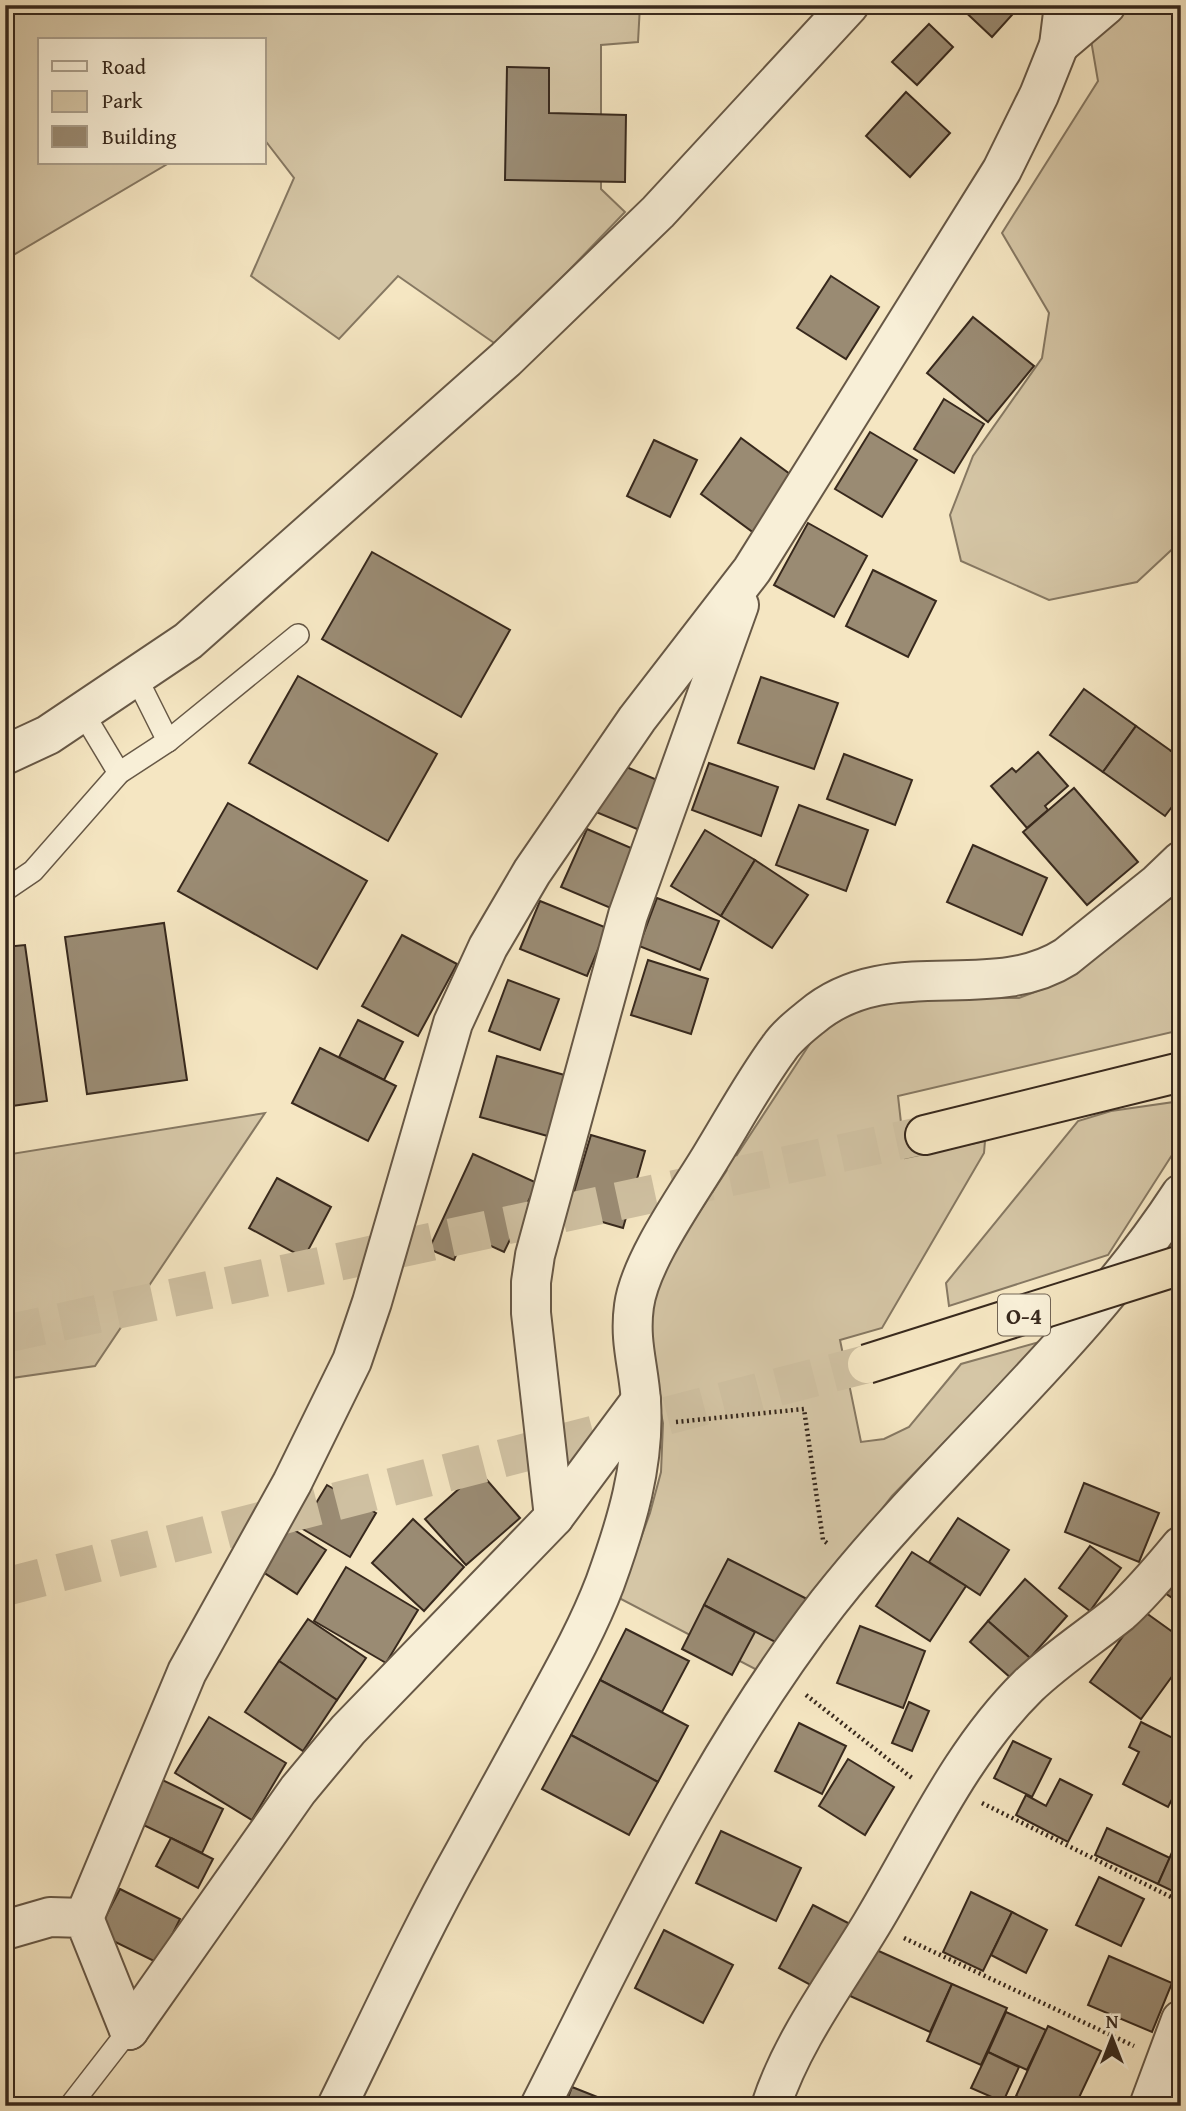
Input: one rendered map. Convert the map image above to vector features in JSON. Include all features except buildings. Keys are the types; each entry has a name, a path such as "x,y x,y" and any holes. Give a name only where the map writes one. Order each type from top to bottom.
{"highway":[{"path":"925,1135 1181,1072"},
{"name":"O-4","path":"867,1364 1181,1265"}],"street":[{"path":"5,755 48,735 188,640 506,359 659,212 849,5"},
{"path":"129,2030 84,1918 187,1672 292,1483 352,1362 453,1023 488,947 532,873 637,719 752,570 1002,170 1039,95 1059,45 1064,5"},
{"path":"1059,45 1106,5"},
{"path":"554,1517 531,1312 531,1282 535,1255 628,915 752,570"},
{"path":"337,2106 450,1878 583,1636 605,1582 636,1481 641,1414 631,1336 634,1301 644,1271 781,1044 814,1013 853,992 905,981 990,979 1031,974 1050,967 1158,883 1181,860"},
{"path":"540,2106 664,1862 731,1746 778,1673 829,1603 925,1490 1004,1410 1080,1327 1151,1240 1181,1194"},
{"path":"129,2030 298,1790 348,1730 554,1517 641,1414"},
{"path":"771,2106 778,2084 810,2023 872,1923 946,1794 984,1738 1029,1685 1122,1611 1181,1546"},
{"path":"5,1930 50,1917 84,1918"},
{"path":"1149,2106 1181,2020"}],"lane":[{"path":"5,890 33,871 119,773 169,741 298,635"},
{"path":"136,677 169,741"},
{"path":"83,713 119,773"},
{"path":"70,2106 129,2030"}],"path":[{"path":"641,1414 663,1423 804,1409 823,1540 860,1567"},
{"path":"778,1673 946,1794 1181,1902"},
{"path":"872,1923 1165,2060"}],"green space":[{"path":"5,5 640,5 638,42 601,45 601,189 625,212 497,345 398,276 339,339 251,276 294,178 266,142 266,38 38,38 38,164 167,164 5,260"},
{"path":"1085,5 1181,5 1181,541 1137,582 1049,600 961,561 950,515 973,456 1042,358 1049,313 1002,233 1098,81"},
{"path":"1174,896 1181,902 1181,1030 898,1096 905,1158 985,1141 984,1153 882,1328 840,1340 861,1442 884,1439 909,1427 961,1364 1043,1341 892,1496 757,1670 619,1598 650,1513 661,1472 663,1423 649,1354 648,1314 657,1282 677,1246 815,1036 862,1007 924,998 1019,998 1045,988"},
{"path":"1181,1101 1181,1141 1108,1255 949,1306 946,1283 1078,1121 1111,1111"},
{"path":"265,1113 95,1366 5,1379 5,1155"}],"tunnel":[{"path":"5,1334 925,1135"},
{"path":"5,1587 867,1364"}]}
